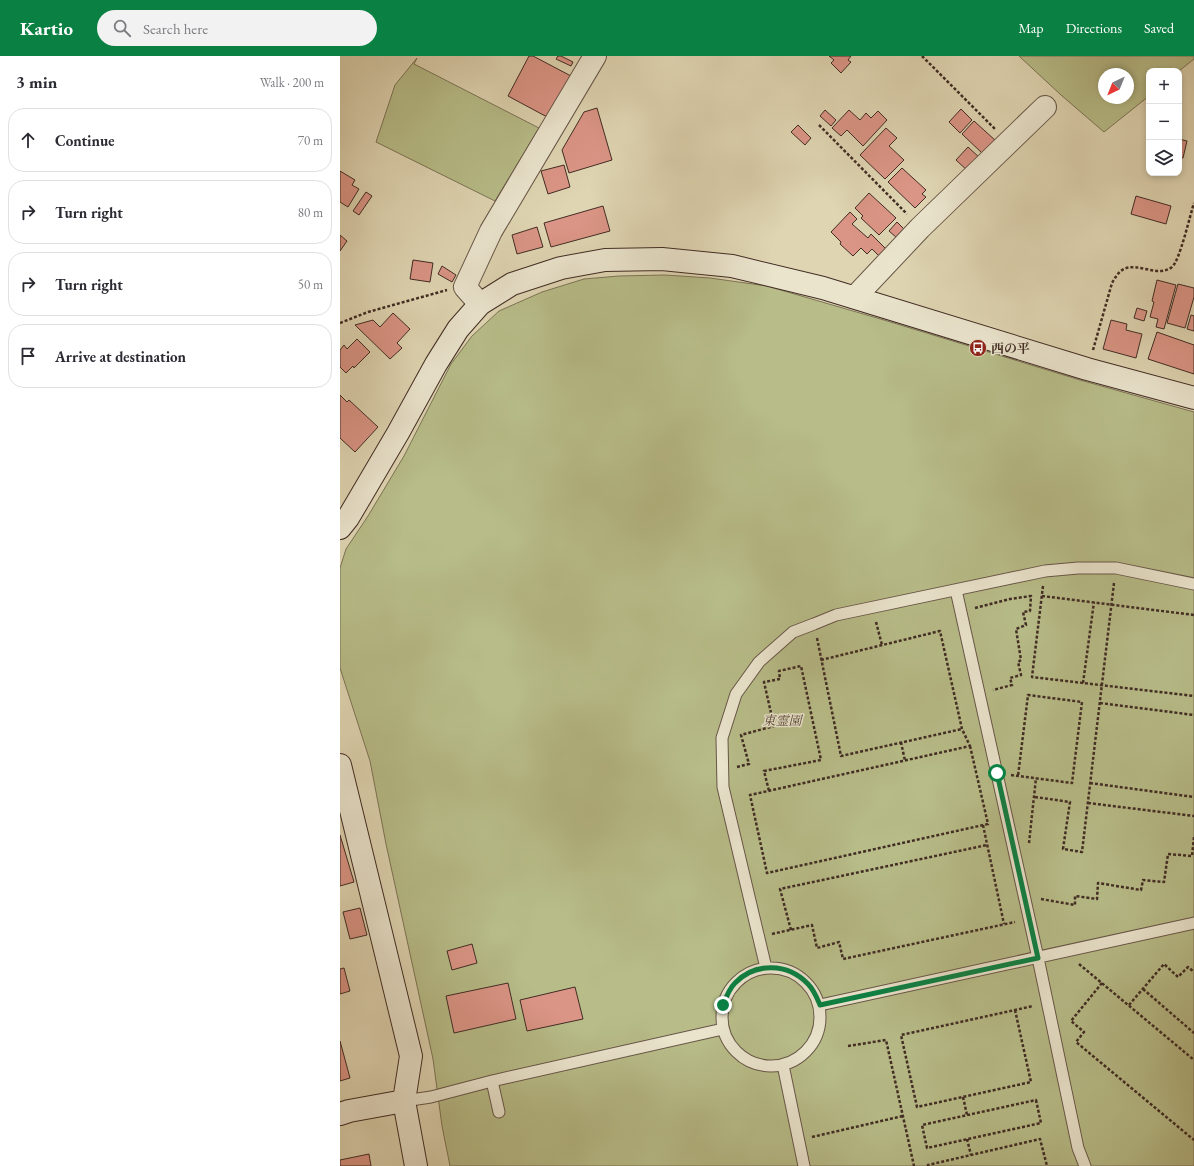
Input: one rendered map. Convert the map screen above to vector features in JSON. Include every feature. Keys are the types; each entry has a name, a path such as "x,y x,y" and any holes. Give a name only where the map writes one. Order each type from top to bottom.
{"street":[{"path":"480,304 465,287 490,231 595,56"},
{"path":"854,297 920,228 1045,107"},
{"path":"340,528 348,518 398,433 436,364 458,329 480,304 512,284 561,268 605,260 662,259 732,266 823,288 1087,370 1194,398"},
{"path":"340,765 411,1056 404,1101 416,1166"},
{"path":"340,1114 404,1101"}],"lane":[{"path":"766,968 723,788 722,738 736,694 759,662 793,632 836,615 1045,571 1078,568 1116,568 1194,584"},
{"path":"956,590 1038,958 1078,1148 1085,1166"},
{"path":"820,1005 1194,923"},
{"path":"766,968 777,968 800,976 809,984 820,1005 820,1029 816,1040 800,1058 789,1064 778,1066 754,1064 743,1058 734,1050 723,1029 723,1005 734,984 743,976 766,968"},
{"path":"404,1101 431,1097 492,1081 723,1029"},
{"path":"783,1065 804,1166"},
{"path":"492,1081 499,1112"}],"path":[{"path":"922,56 1008,142"},
{"path":"819,125 920,228"},
{"path":"1087,370 1112,283 1123,269 1131,267 1161,271 1172,267 1178,258 1194,203"},
{"path":"340,323 368,312 411,299 465,287"},
{"path":"1035,797 1070,802 1063,849 1082,852 1116,568"},
{"path":"1045,571 1032,677 1194,696"},
{"path":"961,612 1010,599 1031,596 1030,611 1024,612 1026,625 1016,629 1021,660 1018,662 1021,675 1010,678 1012,685 979,695"},
{"path":"1042,596 1194,615"},
{"path":"1083,683 1094,602"},
{"path":"872,607 882,645"},
{"path":"814,624 841,756 962,729"},
{"path":"821,660 940,631 962,729 970,746 988,824 767,873 750,795 970,746"},
{"path":"723,771 749,764 741,735 774,726 764,682 780,679 778,671 801,666 821,760 764,771 769,791"},
{"path":"997,773 1018,776 1072,783 1082,702 1028,695 1018,776"},
{"path":"1100,703 1194,715"},
{"path":"901,742 905,761"},
{"path":"1029,844 1036,778"},
{"path":"1090,783 1194,797"},
{"path":"1088,803 1194,816"},
{"path":"983,825 1004,924"},
{"path":"1024,897 1075,905 1075,896 1097,899 1098,883 1141,890 1143,880 1164,882 1168,854 1192,856 1194,837"},
{"path":"791,930 780,889 987,845"},
{"path":"758,937 812,926 817,948 839,942 843,959 1029,919"},
{"path":"1065,952 1194,1060"},
{"path":"1129,1005 1164,964 1178,977 1188,967 1194,972"},
{"path":"1102,983 1071,1021 1084,1032 1076,1042 1194,1140"},
{"path":"1143,989 1194,1033"},
{"path":"1015,1010 1031,1082 918,1107 901,1035 1015,1010 1047,1003"},
{"path":"848,1046 886,1040 914,1166"},
{"path":"963,1097 967,1115"},
{"path":"1036,1100 1041,1123 967,1139 927,1148 922,1125 1036,1100"},
{"path":"798,1140 903,1116"},
{"path":"967,1139 971,1155"},
{"path":"929,1166 928,1165 1040,1139 1047,1166"}],"green space":[{"path":"1019,56 1194,56 1194,59 1182,69 1146,68 1146,98 1104,132"},
{"path":"417,58 414,64 539,128 495,201 376,142 395,85"},
{"name":"東霊園","path":"665,275 710,278 767,286 1080,380 1194,412 1194,1166 450,1166 442,1126 433,1059 386,844 370,761 340,668 340,568 346,549 368,516 404,456 451,364 472,336 499,311 542,292 584,279 619,276"}],"building":[{"path":"529,56 533,56 571,76 549,118 508,96"},
{"path":"558,56 573,62 571,66 556,59"},
{"path":"829,56 851,56 848,60 851,62 841,73 831,63 834,60"},
{"path":"597,108 612,160 569,173 562,150 584,112"},
{"path":"961,109 972,120 960,133 949,122"},
{"path":"825,110 836,120 831,126 820,116"},
{"path":"849,110 860,120 866,113 871,118 878,111 887,120 863,146 847,130 841,136 832,128"},
{"path":"974,121 996,141 983,154 962,134"},
{"path":"798,125 811,138 805,145 791,132"},
{"path":"886,128 897,138 889,146 904,160 885,179 860,155"},
{"path":"1182,140 1187,141 1182,158"},
{"path":"968,147 981,159 969,172 956,160"},
{"path":"564,165 570,187 548,194 541,171"},
{"path":"902,168 926,190 922,194 926,197 915,208 888,182"},
{"path":"340,171 355,180 352,185 359,189 348,207 340,202"},
{"path":"366,192 372,196 359,215 353,211"},
{"path":"869,193 896,218 879,235 861,218 863,216 855,208"},
{"path":"1136,196 1171,206 1166,224 1131,214"},
{"path":"603,206 610,231 551,247 544,223"},
{"path":"850,212 857,219 852,224 868,238 871,234 886,249 879,256 872,249 867,254 861,248 853,256 840,244 841,242 831,232"},
{"path":"897,222 905,230 897,238 889,231"},
{"path":"537,227 543,247 517,254 512,235"},
{"path":"340,235 347,241 340,251"},
{"path":"413,260 433,263 430,282 410,279"},
{"path":"442,266 456,275 452,282 438,274"},
{"path":"1157,280 1176,285 1164,329 1156,327 1158,319 1150,317"},
{"path":"1178,284 1194,288 1194,297 1185,328 1167,323"},
{"path":"1137,308 1147,311 1144,321 1134,318"},
{"path":"393,313 410,329 397,343 402,348 390,359 355,325 373,320 380,327"},
{"path":"1191,315 1194,316 1194,331 1187,329"},
{"path":"1111,320 1127,324 1126,330 1142,334 1136,358 1103,349"},
{"path":"1157,332 1194,345 1194,374 1148,359"},
{"path":"357,339 370,352 354,368 353,366 346,373 340,367 340,350 344,345 347,349"},
{"path":"340,395 347,402 349,400 378,427 355,452 340,438"},
{"path":"340,835 354,882 340,886"},
{"path":"360,908 367,935 350,939 343,912"},
{"path":"472,944 477,963 452,970 447,951"},
{"path":"344,968 350,991 340,994 340,969"},
{"path":"508,983 516,1019 454,1033 446,996"},
{"path":"575,987 583,1019 527,1031 520,1000"},
{"path":"340,1041 350,1078 340,1081"},
{"path":"369,1154 371,1166 340,1166 340,1160"}],"place":[{"name":"西の平","path":"978,348"}],"route":[{"path":"723,1005 734,984 743,976 766,968 777,968 800,976 809,984 820,1005 1038,958 997,773"}]}
